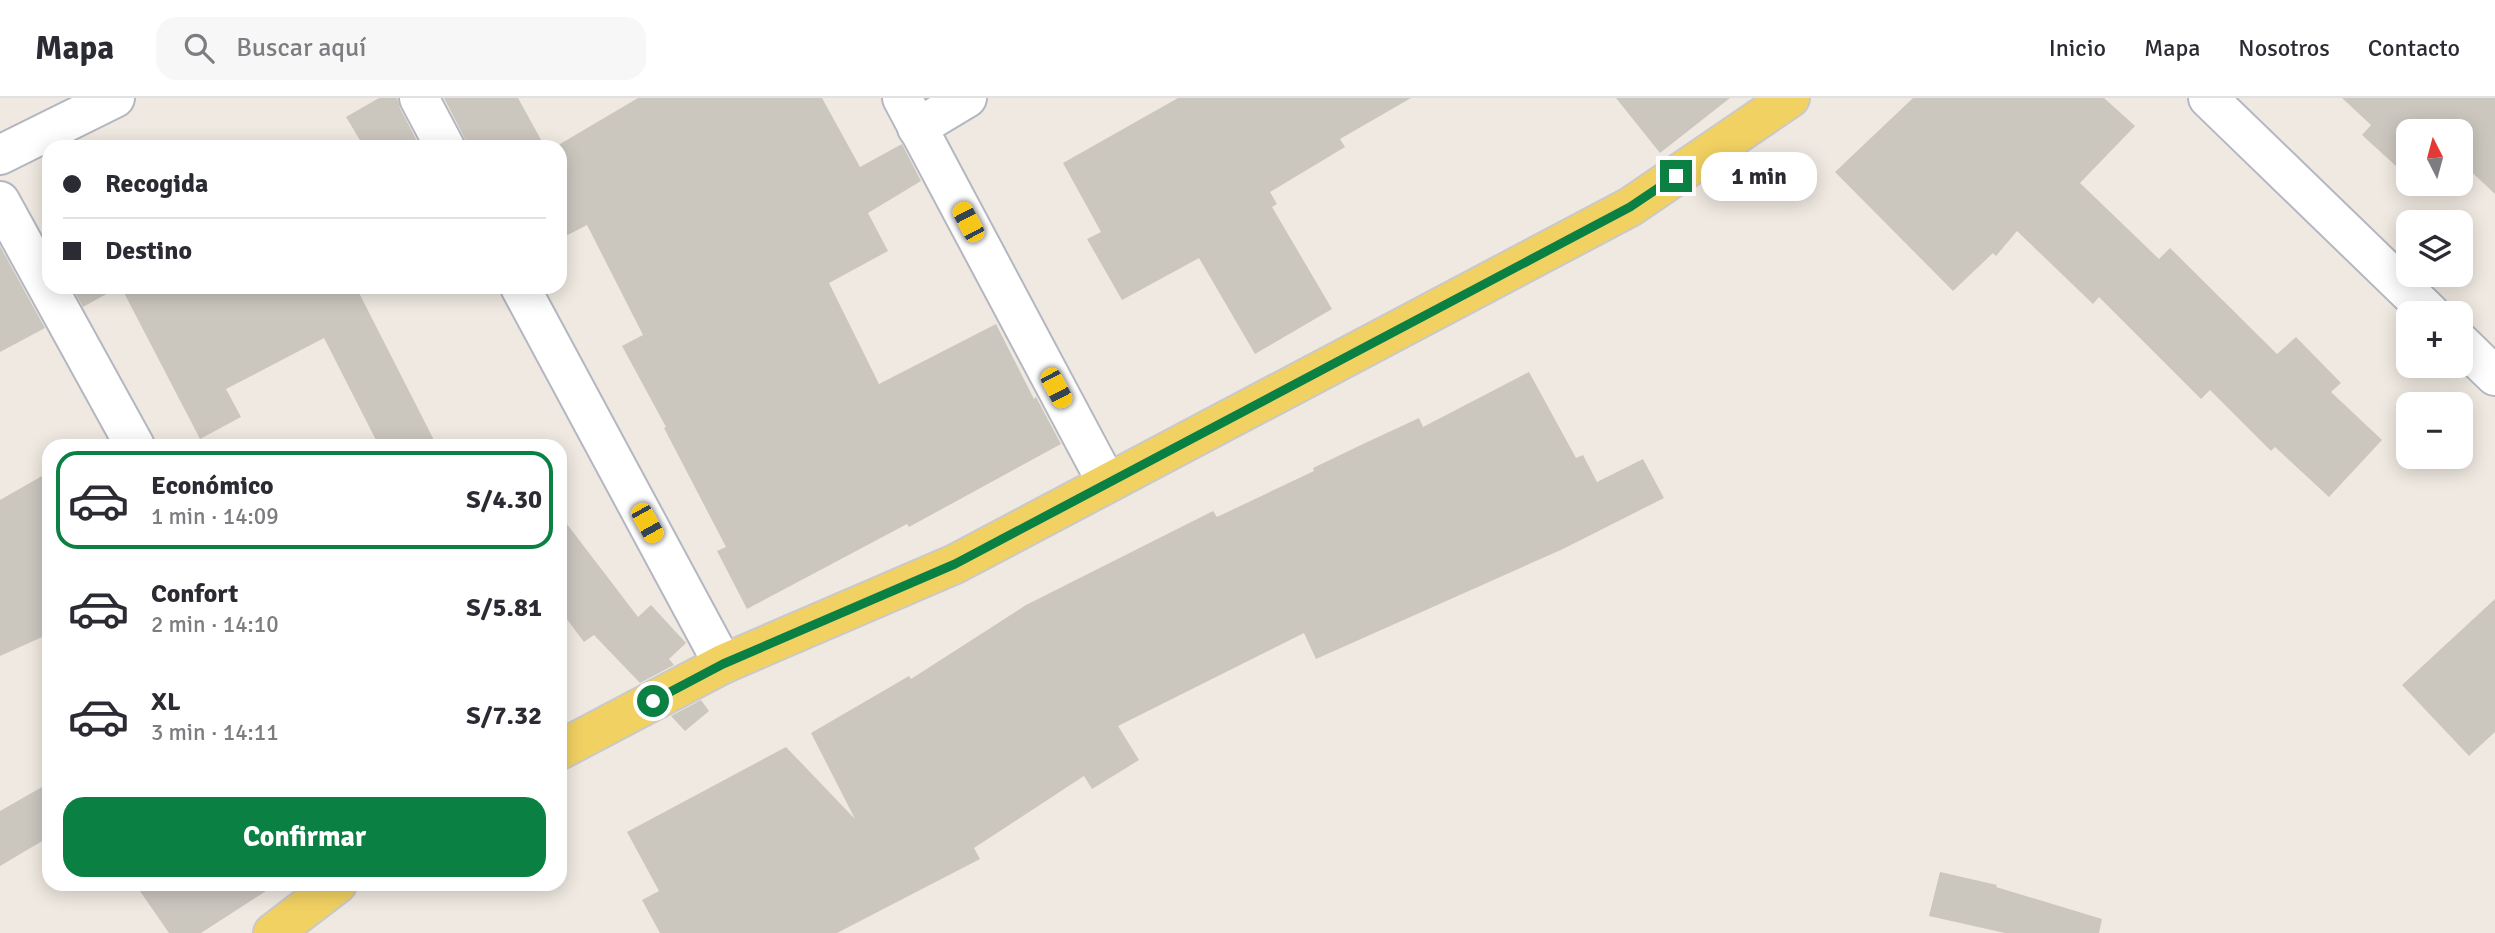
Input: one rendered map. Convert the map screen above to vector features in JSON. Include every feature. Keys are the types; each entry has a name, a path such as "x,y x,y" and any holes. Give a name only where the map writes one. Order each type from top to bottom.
{"main road":[{"path":"567,746 723,664 955,564 1630,207 1790,98"},
{"path":"273,933 328,891"}],"street":[{"path":"0,155 115,98"},
{"path":"419,98 441,140"},
{"path":"967,98 910,113 1107,483"},
{"path":"2208,98 2418,301"},
{"path":"0,201 42,277"},
{"path":"51,294 131,439"},
{"path":"524,294 723,664"},
{"path":"2473,355 2495,376"}],"building":[{"path":"379,98 397,98 416,140 360,140 346,117"},
{"path":"444,98 518,98 541,140 465,140"},
{"path":"638,98 822,98 860,167 902,144 921,181 868,213 888,251 829,283 879,384 996,324 1034,399 1036,397 1061,444 909,527 907,524 747,609 717,551 726,547 622,346 643,335 587,225 567,235 567,140"},
{"path":"1178,98 1411,98 1340,139 1345,147 1270,192 1277,204 1272,207 1332,309 1255,354 1199,258 1122,300 1087,239 1101,232 1063,163"},
{"path":"1616,98 1730,98 1660,153"},
{"path":"1913,98 2104,98 2135,126 2080,183 2159,259 2170,248 2277,354 2296,337 2341,383 2331,392 2382,440 2329,497 2275,447 2271,451 2210,390 2201,399 2099,297 2093,304 2017,231 1996,256 1993,253 1953,291 1835,172"},
{"path":"2342,98 2495,98 2495,194 2473,173 2473,119 2396,119 2396,166 2362,135 2371,125"},
{"path":"0,246 45,328 0,352"},
{"path":"76,294 106,294 83,307"},
{"path":"125,294 360,294 433,439 375,439 324,338 226,389 241,417 200,439"},
{"path":"1529,372 1576,458 1583,455 1597,482 1643,459 1664,498 1563,549 1316,659 1304,633 1118,726 1139,760 1092,789 1084,776 974,848 980,859 837,933 660,933 642,900 659,891 627,832 786,747 855,819 811,733 909,676 911,679 1026,605 1213,511 1217,517 1419,418 1423,427"},
{"path":"42,476 42,637 0,656 0,500"},
{"path":"567,524 638,617 651,605 686,643 669,659 674,665 640,683 594,635 584,642 567,619"},
{"path":"2495,599 2495,732 2469,756 2402,685"},
{"path":"701,700 709,711 685,731 671,716"},
{"path":"42,787 42,841 0,866 0,811"},
{"path":"1940,872 1997,885 1996,887 2102,919 2099,933 2005,933 1929,916"},
{"path":"140,891 266,891 201,933 169,933"}],"route":[{"path":"653,701 723,664 955,564 1630,207 1676,176"}]}
